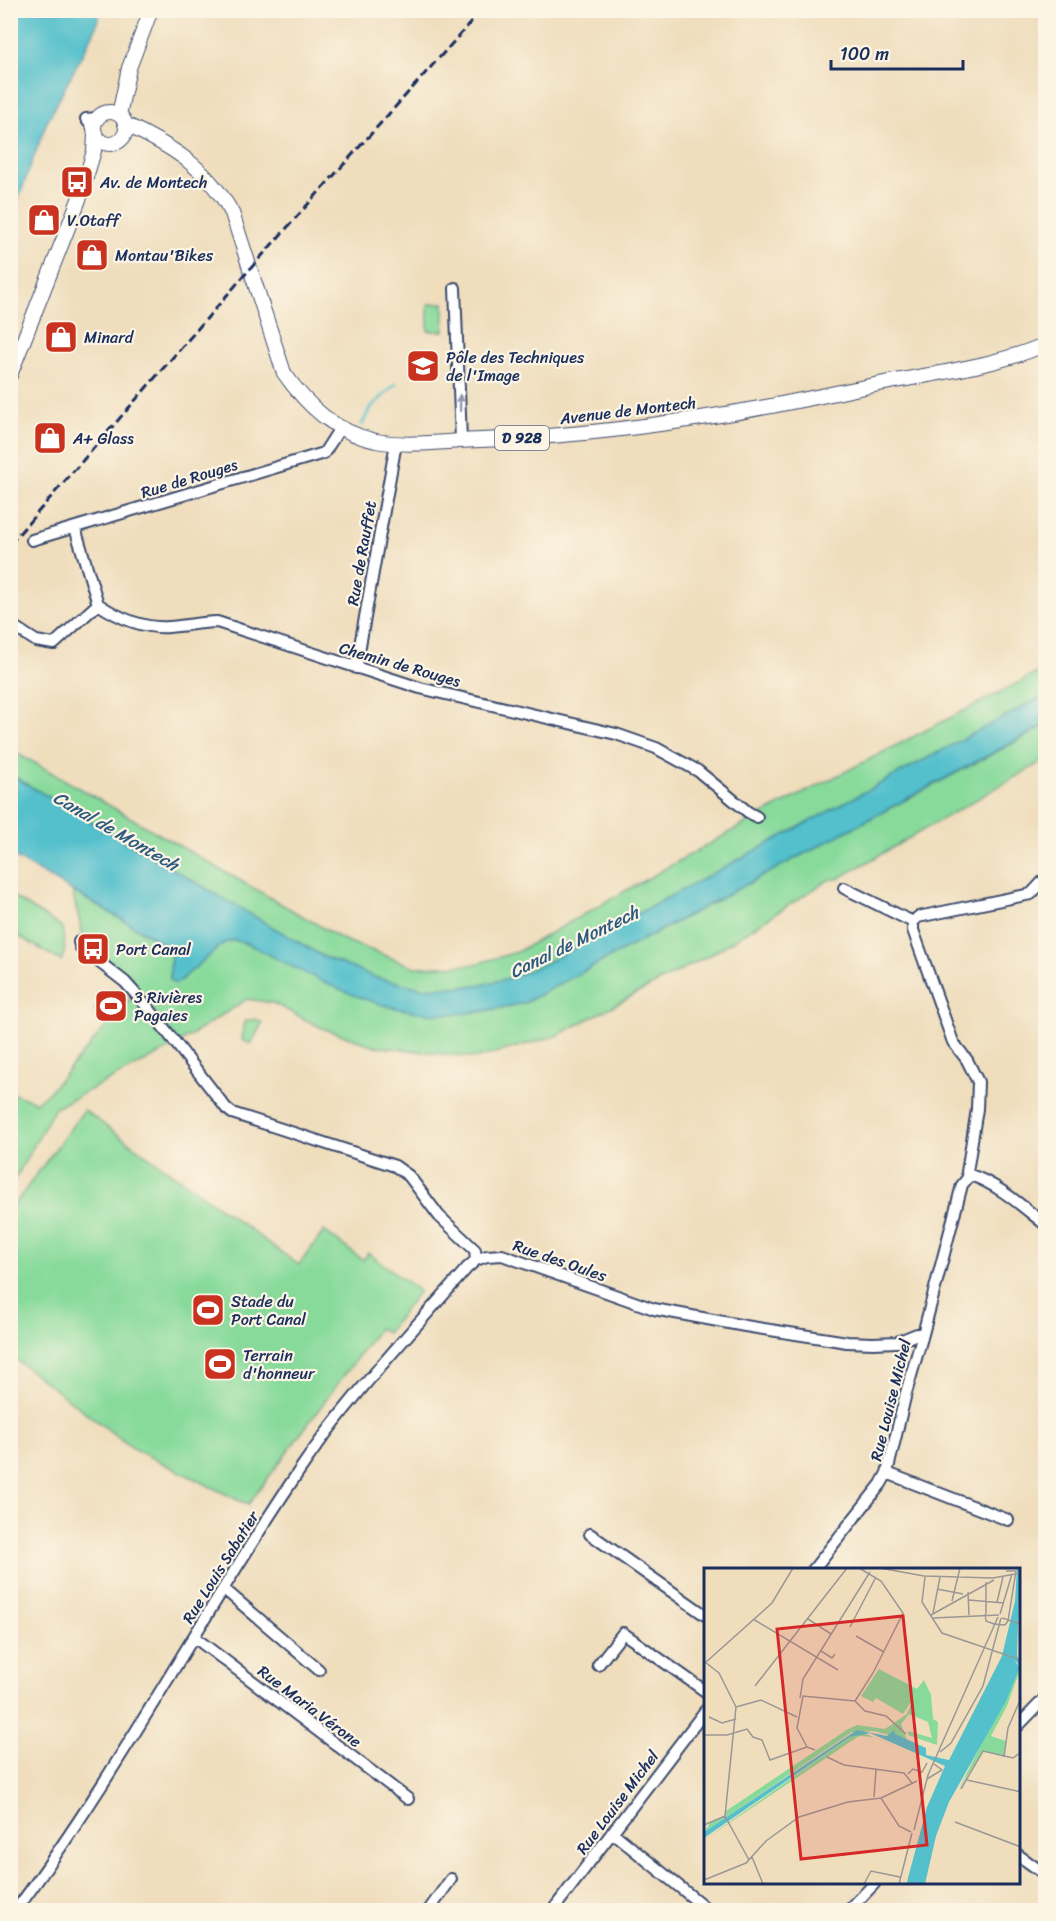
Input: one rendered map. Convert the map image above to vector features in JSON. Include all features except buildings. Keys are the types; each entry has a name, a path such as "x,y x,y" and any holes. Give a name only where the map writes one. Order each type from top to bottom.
{"main road":[{"path":"10,375 80,197 94,151 98,123 129,68 151,10"},
{"path":"80,197 102,154 125,133 122,119 129,68"},
{"path":"98,123 115,112 122,119"},
{"name":"Avenue de Montech","path":"122,119 195,165 224,198 232,213 284,373 300,396 340,428 377,441 538,437 619,430 733,413 970,366 1046,344"},
{"path":"98,123 102,141 115,142"},
{"name":"Avenue de Montech","path":"115,142 137,139 162,144"}],"street":[{"path":"455,288 461,440"},
{"name":"Rue de Rouges","path":"32,540 324,453 340,428"},
{"name":"Rue de Rauffet","path":"356,668 396,442"},
{"path":"10,624 36,641 54,644 98,604 75,528"},
{"name":"Chemin de Rouges","path":"98,604 120,617 147,626 169,627 199,622 217,622 420,688 616,734 656,748 698,771 757,817"},
{"path":"1046,878 1031,894 918,917 913,922 913,930 953,1042 967,1060 978,1082 977,1109 967,1172 983,1179 1046,1225"},
{"path":"844,888 913,922"},
{"path":"79,942 81,948 125,982 232,1113 395,1166 409,1176 439,1216 475,1250 476,1260"},
{"path":"923,1334 962,1185 970,1175"},
{"name":"Rue des Oules","path":"476,1260 487,1256 502,1255 654,1309 745,1326 847,1342 897,1342 923,1334"},
{"name":"Rue Louis Sabatier","path":"16,1911 103,1785 299,1470 355,1397 476,1260"},
{"name":"Rue Louise Michel","path":"815,1568 881,1484 887,1473 923,1334"},
{"name":"Rue Louise Michel","path":"887,1473 1008,1520"},
{"path":"590,1534 704,1614"},
{"path":"224,1589 320,1670"},
{"path":"598,1665 623,1633 704,1690"},
{"name":"Rue Maria Vérone","path":"194,1636 408,1799"},
{"path":"1020,1724 1046,1697"},
{"name":"Rue Louise Michel","path":"553,1911 704,1712"},
{"path":"612,1832 708,1911"},
{"path":"1020,1856 1046,1875"},
{"path":"429,1911 451,1879"},
{"path":"849,1911 873,1885"}],"green space":[{"path":"444,303 444,331 428,331 428,304"},
{"path":"1045,669 1045,695 548,962 514,977 477,986 423,988 377,978 324,957 11,775 11,751 344,940 415,967 472,965 517,952 757,817"},
{"path":"1045,726 1045,760 838,879 830,879 710,955 556,1036 478,1058 374,1046 322,1028 273,1003 247,999 179,1043 131,983 81,936 82,931 72,891 171,948 170,980 176,984 224,943 235,940 446,1014 481,1012 524,1003"},
{"path":"10,895 62,927 65,950 61,961 11,932"},
{"path":"110,989 129,1001 136,994 177,1045 55,1108 11,1186 11,1093 36,1102 48,1093 112,1020 93,1011"},
{"path":"256,1019 262,1023 251,1044 242,1040 245,1021"},
{"name":"Stade du Port Canal","path":"84,1110 299,1265 324,1231 363,1260 368,1253 419,1291 387,1333 379,1328 248,1505 134,1449 11,1356 11,1209"}],"water":[{"path":"11,10 100,11 95,30 46,124 11,219"},
{"path":"1045,695 1045,725 524,1003 486,1010 447,1014 393,1007 368,1000 318,980 246,943 235,940 224,943 176,984 170,980 171,948 11,855 11,775 324,957 377,978 423,988 477,986 514,977 548,962"}],"waterway":[{"path":"362,425 370,408 396,384"}],"railway":[{"path":"10,544 242,278 482,10"}],"place":[{"name":"Av. de Montech","path":"77,182"},
{"name":"V.Otaff","path":"44,220"},
{"name":"Montau'Bikes","path":"92,255"},
{"name":"Minard","path":"61,337"},
{"name":"Pôle des Techniques de l'Image","path":"423,366"},
{"name":"A+ Glass","path":"50,438"},
{"name":"Port Canal","path":"93,949"},
{"name":"3 Rivières Pagaies","path":"111,1006"},
{"name":"Stade du Port Canal","path":"208,1310"},
{"name":"Terrain d'honneur","path":"220,1364"}],"water label":[{"name":"Canal de Montech","path":"116,831"},
{"name":"Canal de Montech","path":"574,942"}]}
